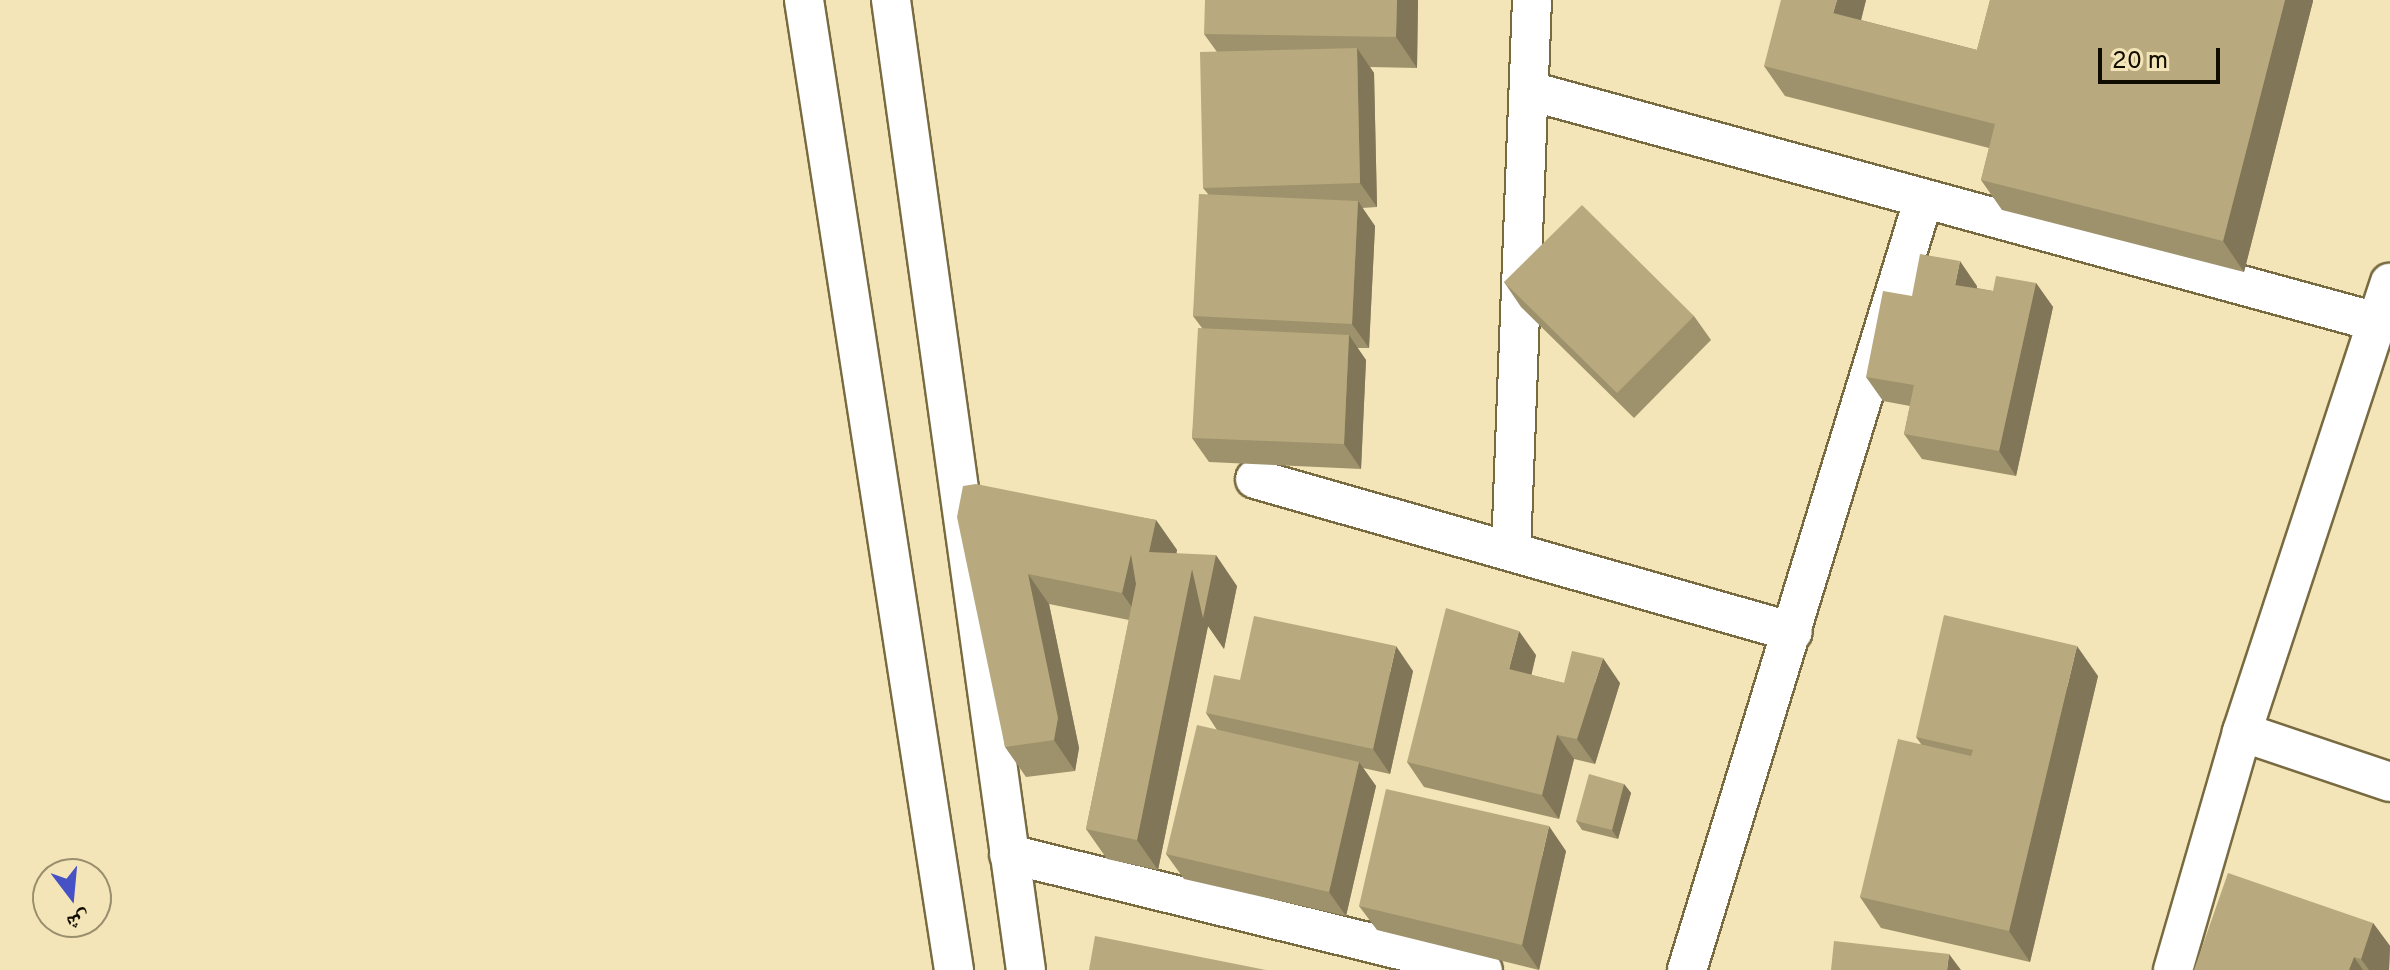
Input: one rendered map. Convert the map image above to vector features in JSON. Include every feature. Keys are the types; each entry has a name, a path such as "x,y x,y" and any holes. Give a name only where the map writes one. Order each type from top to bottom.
{"street":[{"path":"804,0 954,970"},
{"path":"891,0 1026,970"},
{"path":"1511,551 1532,0"},
{"path":"1530,91 1923,201 2377,322"},
{"path":"1687,970 1923,201"},
{"path":"2173,970 2242,732 2390,283"},
{"path":"1255,479 1793,632"},
{"path":"2242,732 2390,782"},
{"path":"1009,854 1483,970"}],"building":[{"path":"1205,0 1397,0 1396,37 1204,34"},
{"path":"1781,0 1837,0 1833,13 1977,50 1990,0 2285,0 2223,241 1981,180 1995,124 1764,66"},
{"path":"1357,48 1360,183 1203,188 1200,52"},
{"path":"1199,194 1358,201 1352,324 1193,316"},
{"path":"1582,205 1694,316 1617,393 1504,282"},
{"path":"1920,254 1960,261 1955,285 1993,291 1996,276 2036,283 1999,451 1904,434 1914,385 1866,377 1883,291 1912,296"},
{"path":"1198,328 1349,335 1344,444 1192,438"},
{"path":"976,484 1156,520 1149,552 1216,555 1203,618 1192,569 1137,840 1086,829 1136,584 1131,554 1122,593 1028,574 1058,718 1054,740 1005,747 957,517 963,486"},
{"path":"1446,608 1519,631 1509,669 1564,683 1572,651 1603,658 1577,739 1557,735 1542,795 1407,762"},
{"path":"1944,615 2077,646 2009,931 1860,897 1898,739 1971,756 1973,750 1916,737"},
{"path":"1254,616 1396,646 1373,749 1206,713 1214,675 1240,680"},
{"path":"1197,725 1359,762 1329,892 1166,854"},
{"path":"1589,774 1624,784 1612,830 1576,821"},
{"path":"1386,789 1549,826 1522,945 1359,906"},
{"path":"2228,873 2373,923 2361,959 2354,957 2349,970 2194,970"},
{"path":"1095,936 1266,970 1089,970"},
{"path":"1834,941 1949,954 1947,970 1831,970"}]}
